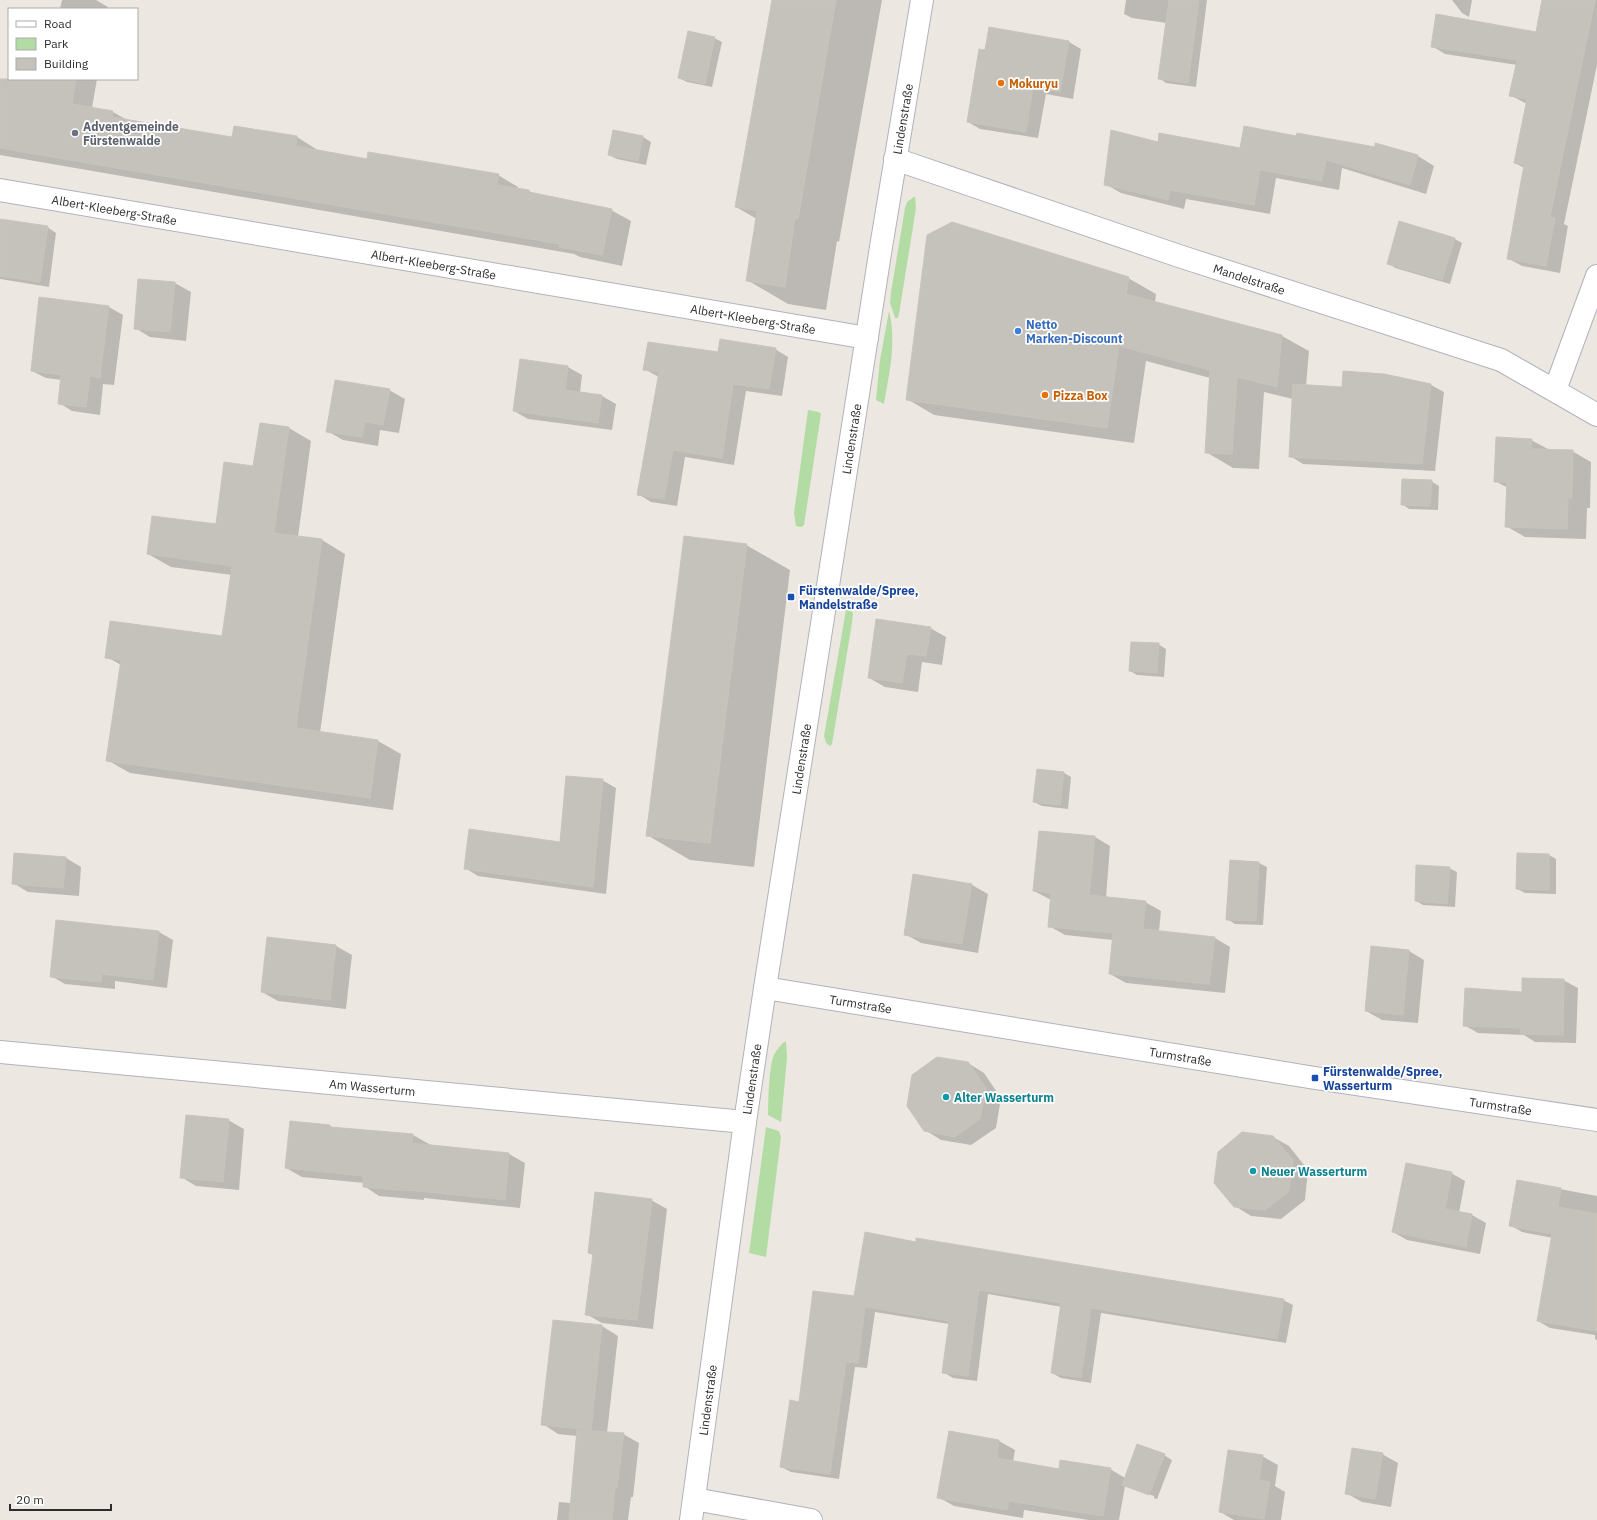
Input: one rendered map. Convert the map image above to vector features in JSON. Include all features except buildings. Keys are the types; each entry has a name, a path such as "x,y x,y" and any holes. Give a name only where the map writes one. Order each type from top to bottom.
{"street":[{"name":"Lindenstraße","path":"692,1510 745,1122 765,988 895,159 922,0"},
{"name":"Mandelstraße","path":"895,159 1172,253 1501,360 1597,415"},
{"name":"Albert-Kleeberg-Straße","path":"0,190 867,338"},
{"path":"1555,390 1597,276"},
{"name":"Turmstraße","path":"765,988 1307,1077 1597,1119"},
{"name":"Am Wasserturm","path":"0,1052 745,1122"},
{"path":"692,1510 811,1520"}],"green space":[{"path":"915,196 916,208 899,314 898,318 895,318 890,303 891,292 905,208 907,202"},
{"path":"889,311 892,346 890,370 884,404 876,400 880,360"},
{"path":"808,410 819,412 821,414 804,525 801,527 796,526 794,513"},
{"path":"846,610 850,610 853,613 852,623 832,744 830,746 826,743 824,736"},
{"path":"786,1041 787,1058 781,1122 768,1115 769,1084 772,1060 779,1047"},
{"path":"766,1127 779,1131 781,1137 766,1257 749,1253"}],"place":[{"name":"Mokuryu","path":"1001,83"},
{"name":"Adventgemeinde Fürstenwalde","path":"75,133"},
{"name":"Netto Marken-Discount","path":"1018,331"},
{"name":"Pizza Box","path":"1045,395"},
{"name":"Fürstenwalde/Spree, Mandelstraße","path":"791,597"},
{"name":"Fürstenwalde/Spree, Wasserturm","path":"1315,1078"},
{"name":"Alter Wasserturm","path":"946,1097"},
{"name":"Neuer Wasserturm","path":"1253,1171"}]}
